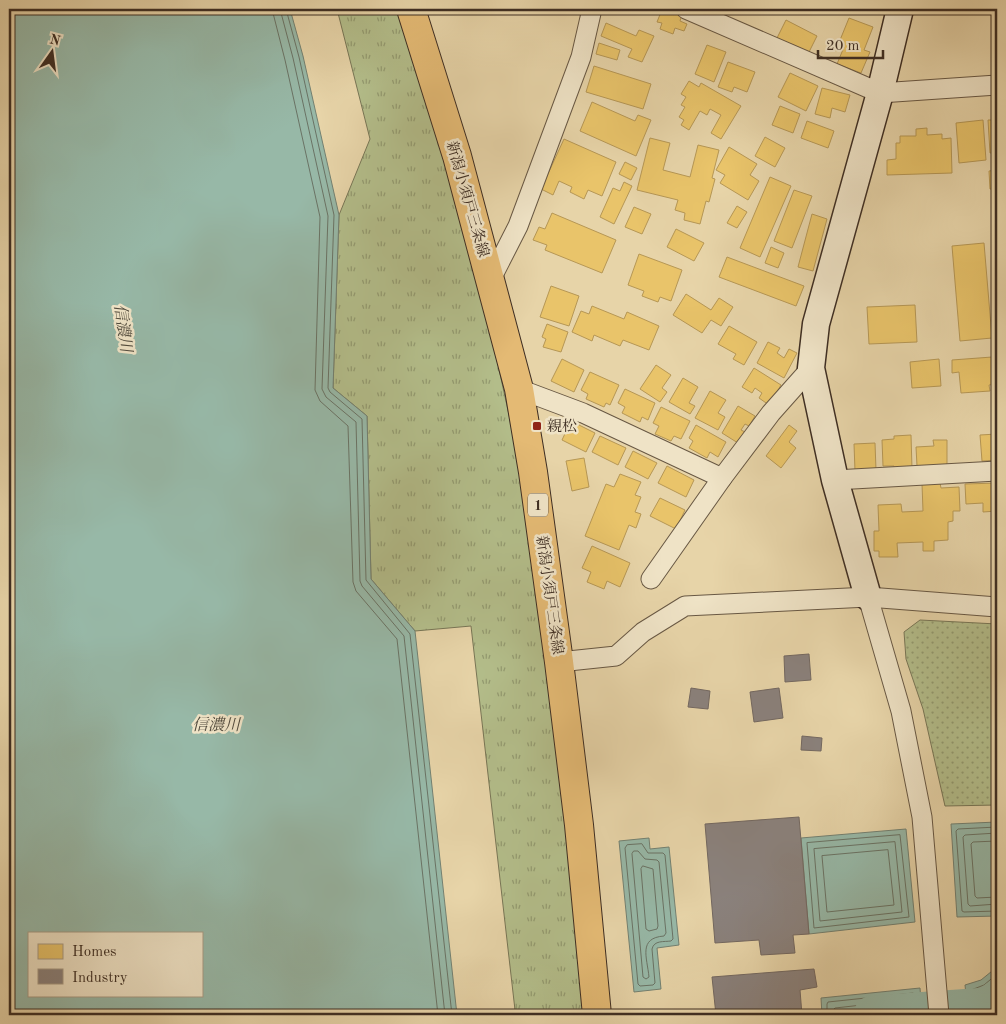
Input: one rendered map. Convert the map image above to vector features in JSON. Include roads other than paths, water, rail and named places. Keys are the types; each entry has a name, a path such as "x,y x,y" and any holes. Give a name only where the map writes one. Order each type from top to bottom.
{"main road":[{"name":"新潟小須戸三条線","path":"411,9 457,156 519,389 533,472 559,662 579,825 597,1015"}],"street":[{"path":"491,280 522,217 581,56 592,9"},
{"path":"686,9 880,93 997,85"},
{"path":"900,9 880,93 816,324 811,368 835,480 901,711 922,817 939,1015"},
{"path":"650,579 771,413 811,368"},
{"path":"519,389 583,413 722,478"},
{"path":"835,480 997,471"},
{"path":"559,662 616,656 643,632 685,606 868,597 997,607"}],"water":[{"name":"信濃川","path":"9,9 290,9 303,56 339,215 333,388 367,416 371,579 415,631 457,1015 9,1015"},
{"path":"997,822 997,916 957,917 951,824"},
{"path":"906,829 915,922 809,934 801,838"},
{"path":"649,838 650,849 669,847 679,945 657,948 661,989 634,992 619,841"},
{"path":"997,967 997,1015 968,1015 965,985 981,980"},
{"path":"920,988 922,1015 822,1015 821,998"}],"waterway":[{"path":"873,1015 987,1007 997,1000"}],"place":[{"name":"親松","path":"537,426"}]}
